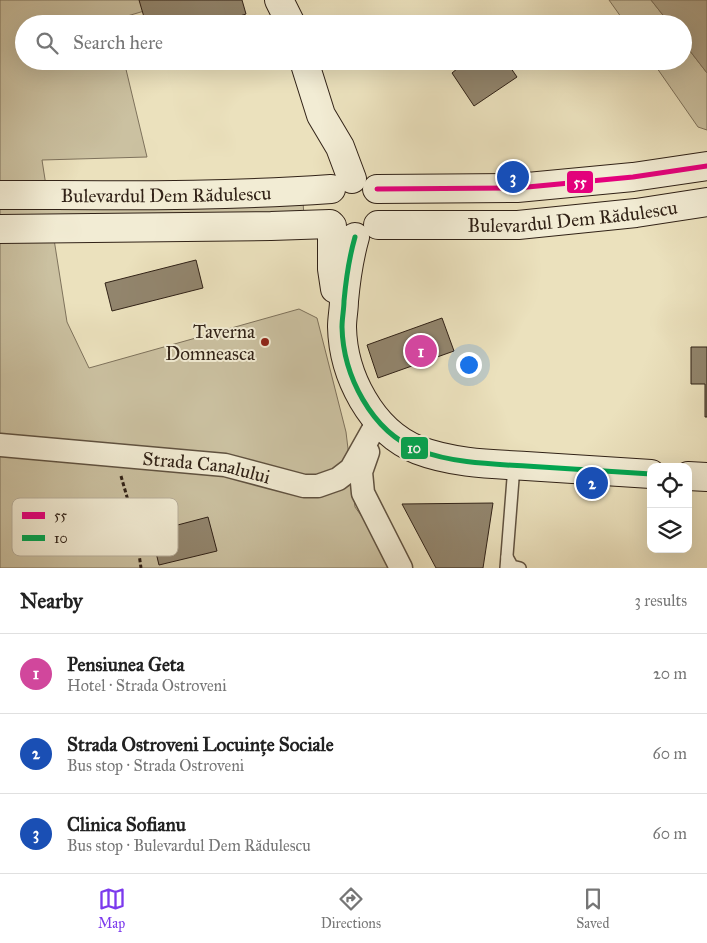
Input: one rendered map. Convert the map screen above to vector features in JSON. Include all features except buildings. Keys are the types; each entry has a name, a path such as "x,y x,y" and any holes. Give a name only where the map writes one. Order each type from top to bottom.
{"main road":[{"path":"279,0 286,15"},
{"path":"307,70 332,159 348,186 383,203 382,218 349,228 326,216 327,198 348,186"},
{"name":"Bulevardul Dem Rădulescu","path":"0,195 270,194 348,186 517,188 633,177 707,166"},
{"name":"Bulevardul Dem Rădulescu","path":"0,229 271,226 349,228 518,225 636,213 707,202"},
{"path":"349,228 332,268 345,352 363,401 378,421 398,439 424,452 460,461 647,474"},
{"path":"692,476 707,477"}],"street":[{"name":"Strada Canalului","path":"0,445 225,465 304,486 318,486 338,479 351,469 378,421"},
{"path":"378,421 360,472 363,493 401,568"}],"lane":[{"path":"514,466 507,563 520,568"}],"path":[{"path":"115,455 127,498"}],"shaded area":[{"path":"0,0 181,0 131,15 15,15 15,70 126,70 147,157 42,160 49,205 303,202 304,216 51,220 67,322 89,368 299,309 317,318 346,432 355,507 381,543 395,568 0,568"},
{"path":"609,0 651,0 663,15 620,15"},
{"path":"651,0 707,0 707,73 692,54 692,15 663,15"},
{"path":"692,54 707,73 707,130 698,127 658,70 692,70"}],"transit line":[{"name":"55","path":"377,189 517,188 633,177 707,166"},
{"name":"10","path":"355,237 349,261 345,293 342,327 344,345 354,382 363,399 386,430 418,450 444,458 471,462 647,474"}],"place":[{"name":"Clinica Sofianu","path":"513,177"},
{"name":"Taverna Domneasca","path":"265,342"},
{"name":"Pensiunea Geta","path":"421,351"},
{"name":"Strada Ostroveni Locuințe Sociale","path":"592,483"}]}
